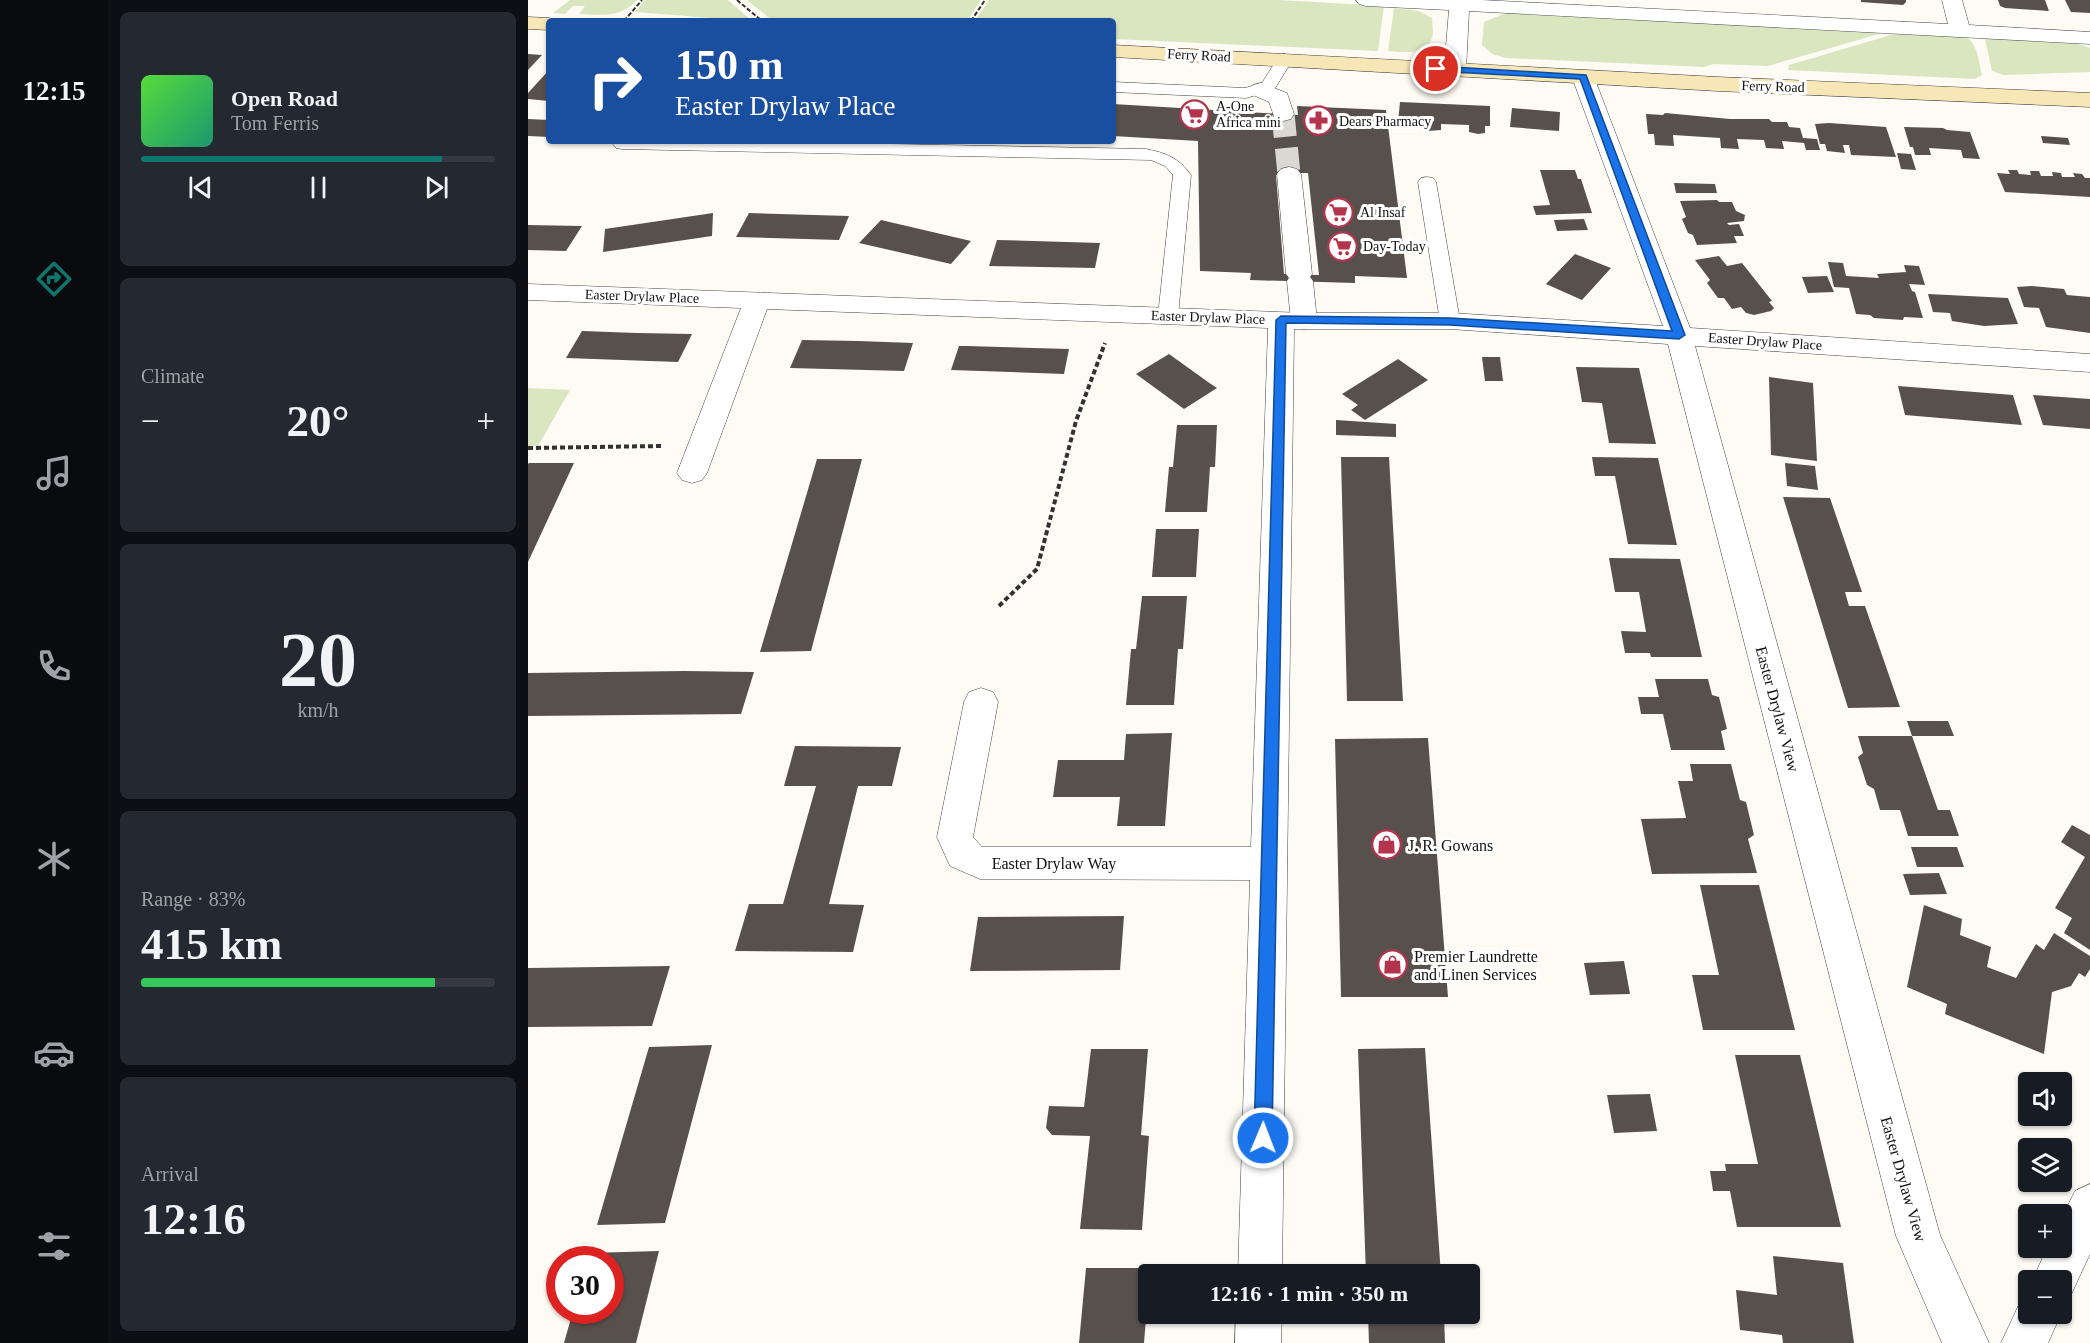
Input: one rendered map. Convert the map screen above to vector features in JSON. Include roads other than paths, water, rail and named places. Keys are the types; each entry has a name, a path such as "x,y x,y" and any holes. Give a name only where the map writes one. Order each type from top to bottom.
{"main road":[{"path":"528,23 546,24"},
{"name":"Ferry Road","path":"1116,51 1583,77 2090,100"}],"street":[{"path":"1366,0 2090,38"},
{"path":"1952,0 1960,30"},
{"path":"1455,70 1459,5"},
{"name":"Easter Drylaw View","path":"1583,77 1679,335 1918,1236 1966,1343"},
{"path":"1261,90 1279,98 1283,114"},
{"path":"1260,1264 1269,864 1292,321 1299,278 1289,174"},
{"name":"Easter Drylaw Place","path":"528,292 1292,321 1450,321 2090,363"},
{"path":"692,473 757,300"},
{"name":"Easter Drylaw Way","path":"981,702 955,837 962,855 970,860 980,863 1269,864"},
{"path":"2059,1270 2090,1206"},
{"path":"1258,1343 1259,1324"},
{"path":"2024,1343 2033,1324"}],"lane":[{"path":"1116,87 1229,93 1261,90 1274,79 1285,59"},
{"path":"704,144 1146,154 1163,157 1177,166 1182,175 1168,316"},
{"path":"1427,182 1450,321"}],"tunnel":[{"path":"1283,114 1289,174"}],"place":[{"name":"A-One Africa mini","path":"1195,114"},
{"name":"Dears Pharmacy","path":"1318,121"},
{"name":"Al Insaf","path":"1339,212"},
{"name":"Day-Today","path":"1342,246"},
{"name":"J. R. Gowans","path":"1387,845"},
{"name":"Premier Laundrette and Linen Services","path":"1393,965"}]}
